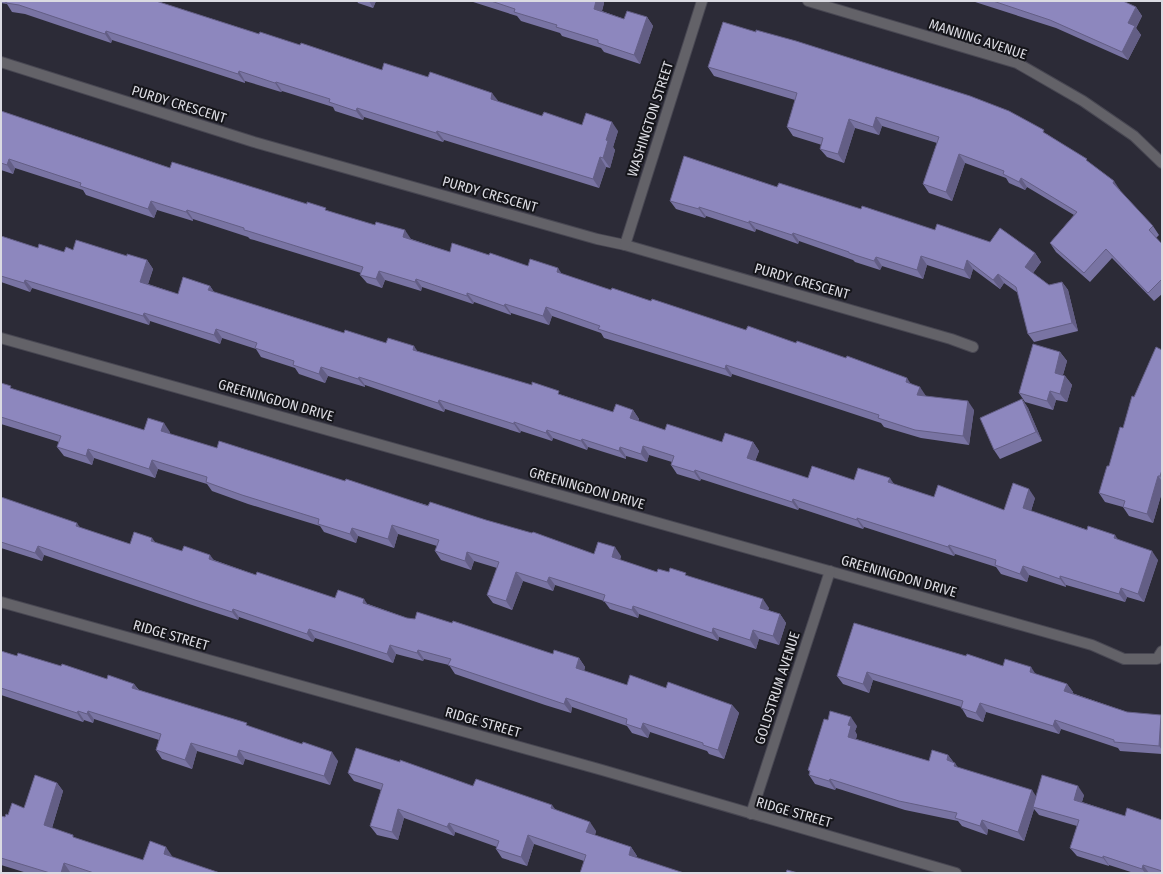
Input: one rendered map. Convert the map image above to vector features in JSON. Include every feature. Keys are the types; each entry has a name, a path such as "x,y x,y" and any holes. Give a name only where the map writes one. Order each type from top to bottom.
{"street":[{"name":"WASHINGTON STREET","path":"625,245 702,1"},
{"name":"MANNING AVENUE","path":"808,1 1017,63 1083,101 1134,136 1162,163"},
{"name":"PURDY CRESCENT","path":"1,62 254,142 597,239 625,245 951,339 973,347"},
{"name":"GREENINGDON DRIVE","path":"1,338 1092,645 1124,659 1157,659 1162,652"},
{"name":"GOLDSTRUM AVENUE","path":"751,814 830,571"},
{"name":"RIDGE STREET","path":"1,602 956,873"}],"building":[{"path":"6,1 156,1 259,34 260,32 300,45 301,43 382,70 384,63 428,77 430,72 492,93 491,99 542,116 544,112 582,125 586,113 612,122 606,140 608,141 603,158 600,157 593,179 357,108 356,111 329,102 330,99 276,82 275,83 239,71 238,74 106,31 105,34 19,5 6,3"},
{"path":"491,1 596,1 594,9 624,19 627,11 647,17 634,55 598,43 598,40 556,27 557,25 514,12 515,9"},
{"path":"993,1 1123,1 1136,7 1128,23 1135,26 1122,52 1050,20"},
{"path":"723,22 756,32 756,30 796,41 970,96 1009,111 1044,130 1043,132 1087,159 1086,160 1114,181 1113,183 1153,226 1149,230 1162,244 1162,279 1148,293 1106,249 1084,273 1050,243 1077,212 1021,178 1019,182 1003,174 1004,171 959,154 946,192 923,184 939,137 876,117 873,127 849,119 838,154 820,149 823,138 787,127 797,93 708,67"},
{"path":"1,111 170,168 172,162 307,204 307,202 326,208 325,210 375,225 376,222 405,230 403,237 450,252 452,243 489,255 490,253 528,266 530,259 558,268 557,272 611,290 612,288 651,301 652,299 746,330 748,326 796,343 797,341 846,358 847,356 907,378 906,382 920,387 917,395 968,401 963,436 915,430 878,418 879,415 726,365 725,369 598,329 600,326 546,307 543,316 505,304 504,306 467,293 467,296 416,279 415,282 379,271 376,279 360,275 363,267 244,230 244,228 187,210 186,212 151,201 148,209 80,186 81,183 9,159 7,165 1,163"},
{"path":"684,156 777,187 779,183 861,209 862,206 935,230 937,224 990,242 1000,228 1035,253 1025,267 1049,285 1062,282 1072,323 1028,334 1016,287 998,274 993,280 967,260 964,270 921,256 917,270 876,257 874,261 793,233 792,235 699,207 699,209 670,201"},
{"path":"1,236 38,248 39,244 64,252 66,247 73,250 76,240 127,256 127,254 147,260 140,282 178,294 183,277 210,286 208,290 344,333 345,330 386,343 388,338 414,346 413,350 532,385 532,382 559,391 558,394 613,412 616,404 633,410 630,418 665,430 667,424 722,442 725,433 753,442 747,458 808,478 812,466 854,480 858,468 890,478 888,482 934,497 938,485 1004,510 1013,483 1029,489 1023,508 1087,530 1088,526 1115,535 1114,538 1152,551 1138,594 1121,588 1119,594 1060,576 1060,579 1023,566 1020,574 995,565 996,560 949,545 948,547 793,499 792,502 695,470 694,472 671,465 674,456 643,446 641,454 620,447 619,451 547,430 546,433 514,422 514,424 439,400 438,403 359,377 358,379 321,367 319,374 293,365 294,361 255,348 257,343 216,329 214,335 144,313 143,316 25,280 24,283 1,276"},
{"path":"1033,344 1060,352 1055,373 1065,376 1060,394 1050,391 1047,401 1019,393"},
{"path":"1156,347 1162,350 1162,470 1160,476 1158,476 1147,514 1123,507 1125,501 1099,493 1107,466 1109,466 1120,427 1123,428 1132,396 1134,397"},
{"path":"1,383 11,386 10,388 144,430 148,418 164,423 161,431 217,448 219,441 345,481 346,479 428,506 430,502 486,520 532,533 533,532 594,554 598,542 615,547 612,557 657,572 658,569 669,572 670,568 686,573 685,575 763,599 760,608 780,614 773,636 753,630 750,640 713,628 712,633 633,606 632,610 603,601 605,595 549,577 547,582 516,572 506,601 487,595 499,562 467,552 465,561 435,551 439,540 392,525 388,539 352,528 350,534 318,524 319,519 206,482 207,477 152,460 149,469 88,449 86,456 57,447 61,436 1,417"},
{"path":"1022,399 1036,432 994,450 980,418"},
{"path":"1,497 77,523 76,526 130,544 134,532 152,538 151,541 182,551 184,546 210,555 209,559 256,575 257,572 335,598 338,590 364,599 363,603 407,618 415,619 417,612 452,623 453,621 553,654 554,650 579,658 576,668 627,685 630,675 666,688 668,682 732,705 718,750 703,745 703,743 643,723 641,729 626,724 627,719 566,698 564,704 448,665 451,659 418,650 417,653 390,645 387,654 309,629 307,634 233,609 232,612 195,600 38,546 35,553 1,542"},
{"path":"854,623 966,656 967,654 1003,666 1005,659 1031,667 1030,672 1067,684 1064,691 1127,712 1161,715 1159,746 1114,742 1114,740 1055,720 1053,726 980,703 976,713 961,708 963,701 867,672 863,684 837,676"},
{"path":"1,651 17,656 18,653 61,666 62,664 107,679 108,675 134,684 132,688 247,723 246,725 302,744 303,742 332,752 324,776 239,750 237,757 191,743 185,760 156,750 161,734 88,711 87,714 78,711 77,713 1,688"},
{"path":"830,711 851,717 848,725 851,726 848,737 929,761 932,750 948,755 947,760 955,763 954,766 1032,790 1018,832 982,820 980,826 955,818 957,813 899,801 830,779 829,781 809,775 810,771 808,770 824,719 828,720"},
{"path":"356,748 400,762 400,760 473,786 476,779 552,805 551,808 590,822 586,832 631,847 629,855 684,873 580,873 586,855 528,835 521,857 496,849 499,841 449,823 447,827 398,809 392,832 370,826 383,784 348,773"},
{"path":"35,775 57,783 44,825 73,835 73,837 143,860 150,841 166,847 164,854 220,873 94,873 64,863 61,873 50,873 1,858 1,816 5,817 6,814 8,815 12,803 24,808"},
{"path":"1042,775 1078,786 1074,800 1125,816 1127,808 1162,820 1162,871 1143,865 1142,869 1103,856 1103,858 1070,848 1079,820 1033,807"},
{"path":"787,870 798,873 786,873"}]}
